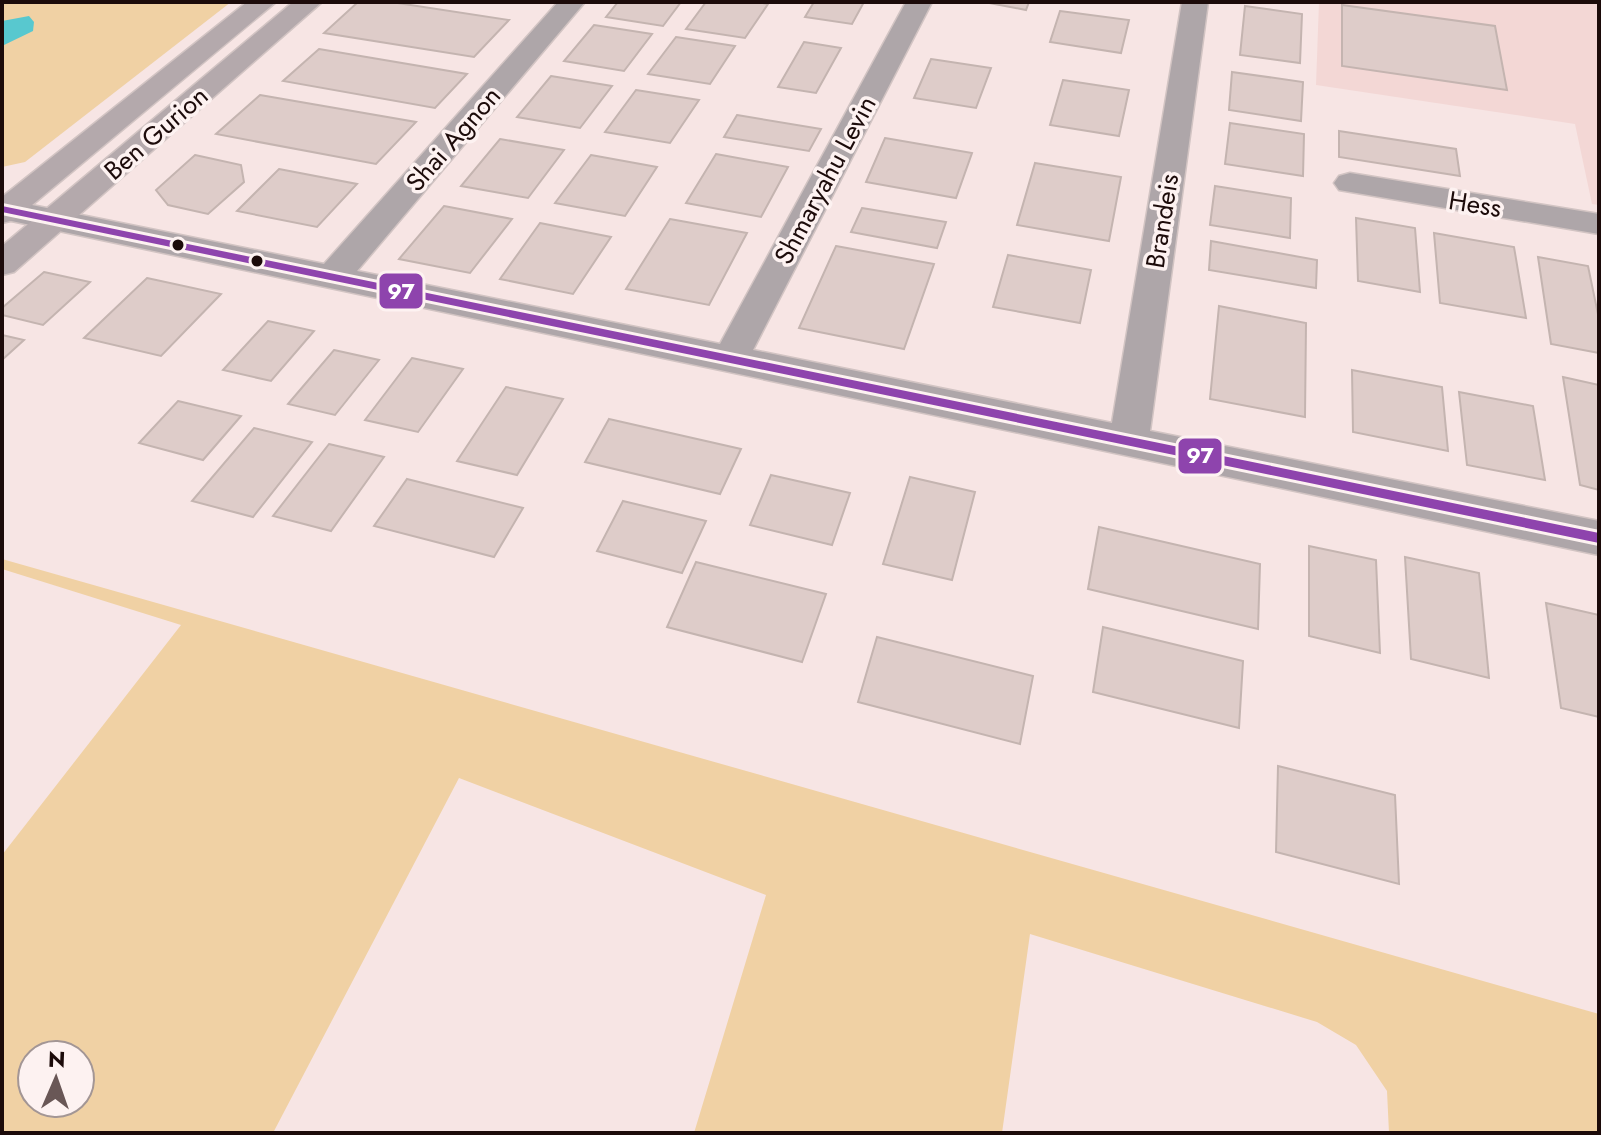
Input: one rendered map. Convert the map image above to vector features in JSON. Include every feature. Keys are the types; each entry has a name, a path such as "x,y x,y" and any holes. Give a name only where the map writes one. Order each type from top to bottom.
{"main road":[{"name":"Ben Gurion","path":"3,210 263,2"},
{"name":"Ben Gurion","path":"2,264 309,2"}],"street":[{"name":"Shai Agnon","path":"334,275 572,2"},
{"name":"Shmaryahu Levin","path":"731,357 919,2"},
{"name":"Brandeis","path":"1129,440 1195,2"},
{"name":"Hess","path":"1350,183 1599,224"},
{"path":"3,210 334,275 1599,538"}],"shaded area":[{"path":"2,2 231,2 25,162 2,167"},
{"path":"1319,2 1599,2 1599,205 1592,204 1575,124 1316,85"},
{"path":"2,559 1599,1014 1599,1133 1389,1133 1387,1091 1356,1045 1317,1022 1030,934 1002,1133 694,1133 766,895 459,778 273,1133 2,1133 2,855 181,625 2,569"}],"water":[{"path":"29,16 34,22 33,31 2,46 2,21"}],"building":[{"path":"358,2 391,2 509,20 474,57 324,33"},
{"path":"618,2 681,2 663,26 606,17"},
{"path":"706,2 768,4 745,38 686,29"},
{"path":"814,2 864,2 852,24 805,17"},
{"path":"984,2 1029,2 1026,10"},
{"path":"1342,5 1495,26 1507,90 1342,66"},
{"path":"1245,6 1302,14 1300,63 1240,55"},
{"path":"1060,11 1129,20 1121,53 1050,42"},
{"path":"594,25 652,34 624,71 564,61"},
{"path":"676,37 735,46 710,84 648,74"},
{"path":"804,42 841,48 816,93 778,87"},
{"path":"319,49 467,74 435,108 283,81"},
{"path":"931,59 991,68 976,108 914,98"},
{"path":"1232,72 1303,82 1301,121 1229,110"},
{"path":"551,76 612,86 580,128 517,117"},
{"path":"1063,80 1129,90 1119,136 1050,125"},
{"path":"636,90 699,100 670,143 605,132"},
{"path":"260,95 416,122 376,164 216,134"},
{"path":"737,115 821,129 809,151 724,137"},
{"path":"1230,123 1304,134 1303,176 1225,164"},
{"path":"1339,131 1456,149 1460,176 1339,157"},
{"path":"885,138 972,153 956,198 866,182"},
{"path":"500,139 564,150 528,198 461,186"},
{"path":"716,154 788,167 761,217 686,203"},
{"path":"195,155 241,165 244,182 208,214 168,205 156,190"},
{"path":"591,155 657,167 625,216 555,203"},
{"path":"1035,163 1121,177 1109,241 1017,225"},
{"path":"279,169 357,184 317,227 237,211"},
{"path":"1215,186 1291,198 1290,238 1210,225"},
{"path":"444,206 512,219 470,273 399,259"},
{"path":"862,208 946,222 937,248 851,232"},
{"path":"1356,218 1415,228 1420,292 1358,281"},
{"path":"670,219 747,233 709,305 626,289"},
{"path":"540,223 611,237 573,294 500,279"},
{"path":"1434,233 1514,247 1526,318 1440,303"},
{"path":"1211,241 1317,260 1316,288 1209,270"},
{"path":"836,246 934,264 904,349 799,328"},
{"path":"1008,255 1091,270 1080,323 993,307"},
{"path":"1538,257 1588,266 1599,319 1599,353 1551,344"},
{"path":"44,272 90,282 43,325 2,315 2,308"},
{"path":"147,278 221,294 161,356 84,338"},
{"path":"1219,306 1306,323 1305,417 1210,399"},
{"path":"268,321 314,331 271,381 223,370"},
{"path":"2,335 24,340 2,360"},
{"path":"334,350 379,360 335,415 288,404"},
{"path":"412,358 463,369 418,432 365,420"},
{"path":"1352,370 1442,387 1448,451 1353,432"},
{"path":"1563,377 1599,385 1599,490 1580,485"},
{"path":"506,387 563,399 517,475 457,461"},
{"path":"1459,392 1533,406 1545,480 1467,465"},
{"path":"178,401 241,416 203,460 139,443"},
{"path":"609,419 741,449 720,494 585,462"},
{"path":"254,428 312,442 253,517 192,501"},
{"path":"329,444 384,457 331,531 273,516"},
{"path":"771,475 850,493 832,545 750,525"},
{"path":"910,477 975,492 952,580 883,564"},
{"path":"407,479 523,508 494,557 374,526"},
{"path":"623,501 706,521 682,573 597,551"},
{"path":"1099,527 1260,564 1258,629 1088,589"},
{"path":"1309,546 1376,560 1380,653 1309,636"},
{"path":"1405,557 1479,573 1489,678 1411,659"},
{"path":"696,562 826,594 802,662 667,627"},
{"path":"1546,603 1599,615 1599,717 1561,708"},
{"path":"1103,627 1243,661 1239,728 1093,692"},
{"path":"877,637 1033,676 1020,744 858,702"},
{"path":"1278,766 1395,795 1399,884 1276,852"}],"transit line":[{"name":"97","path":"2,209 1599,538"}]}
